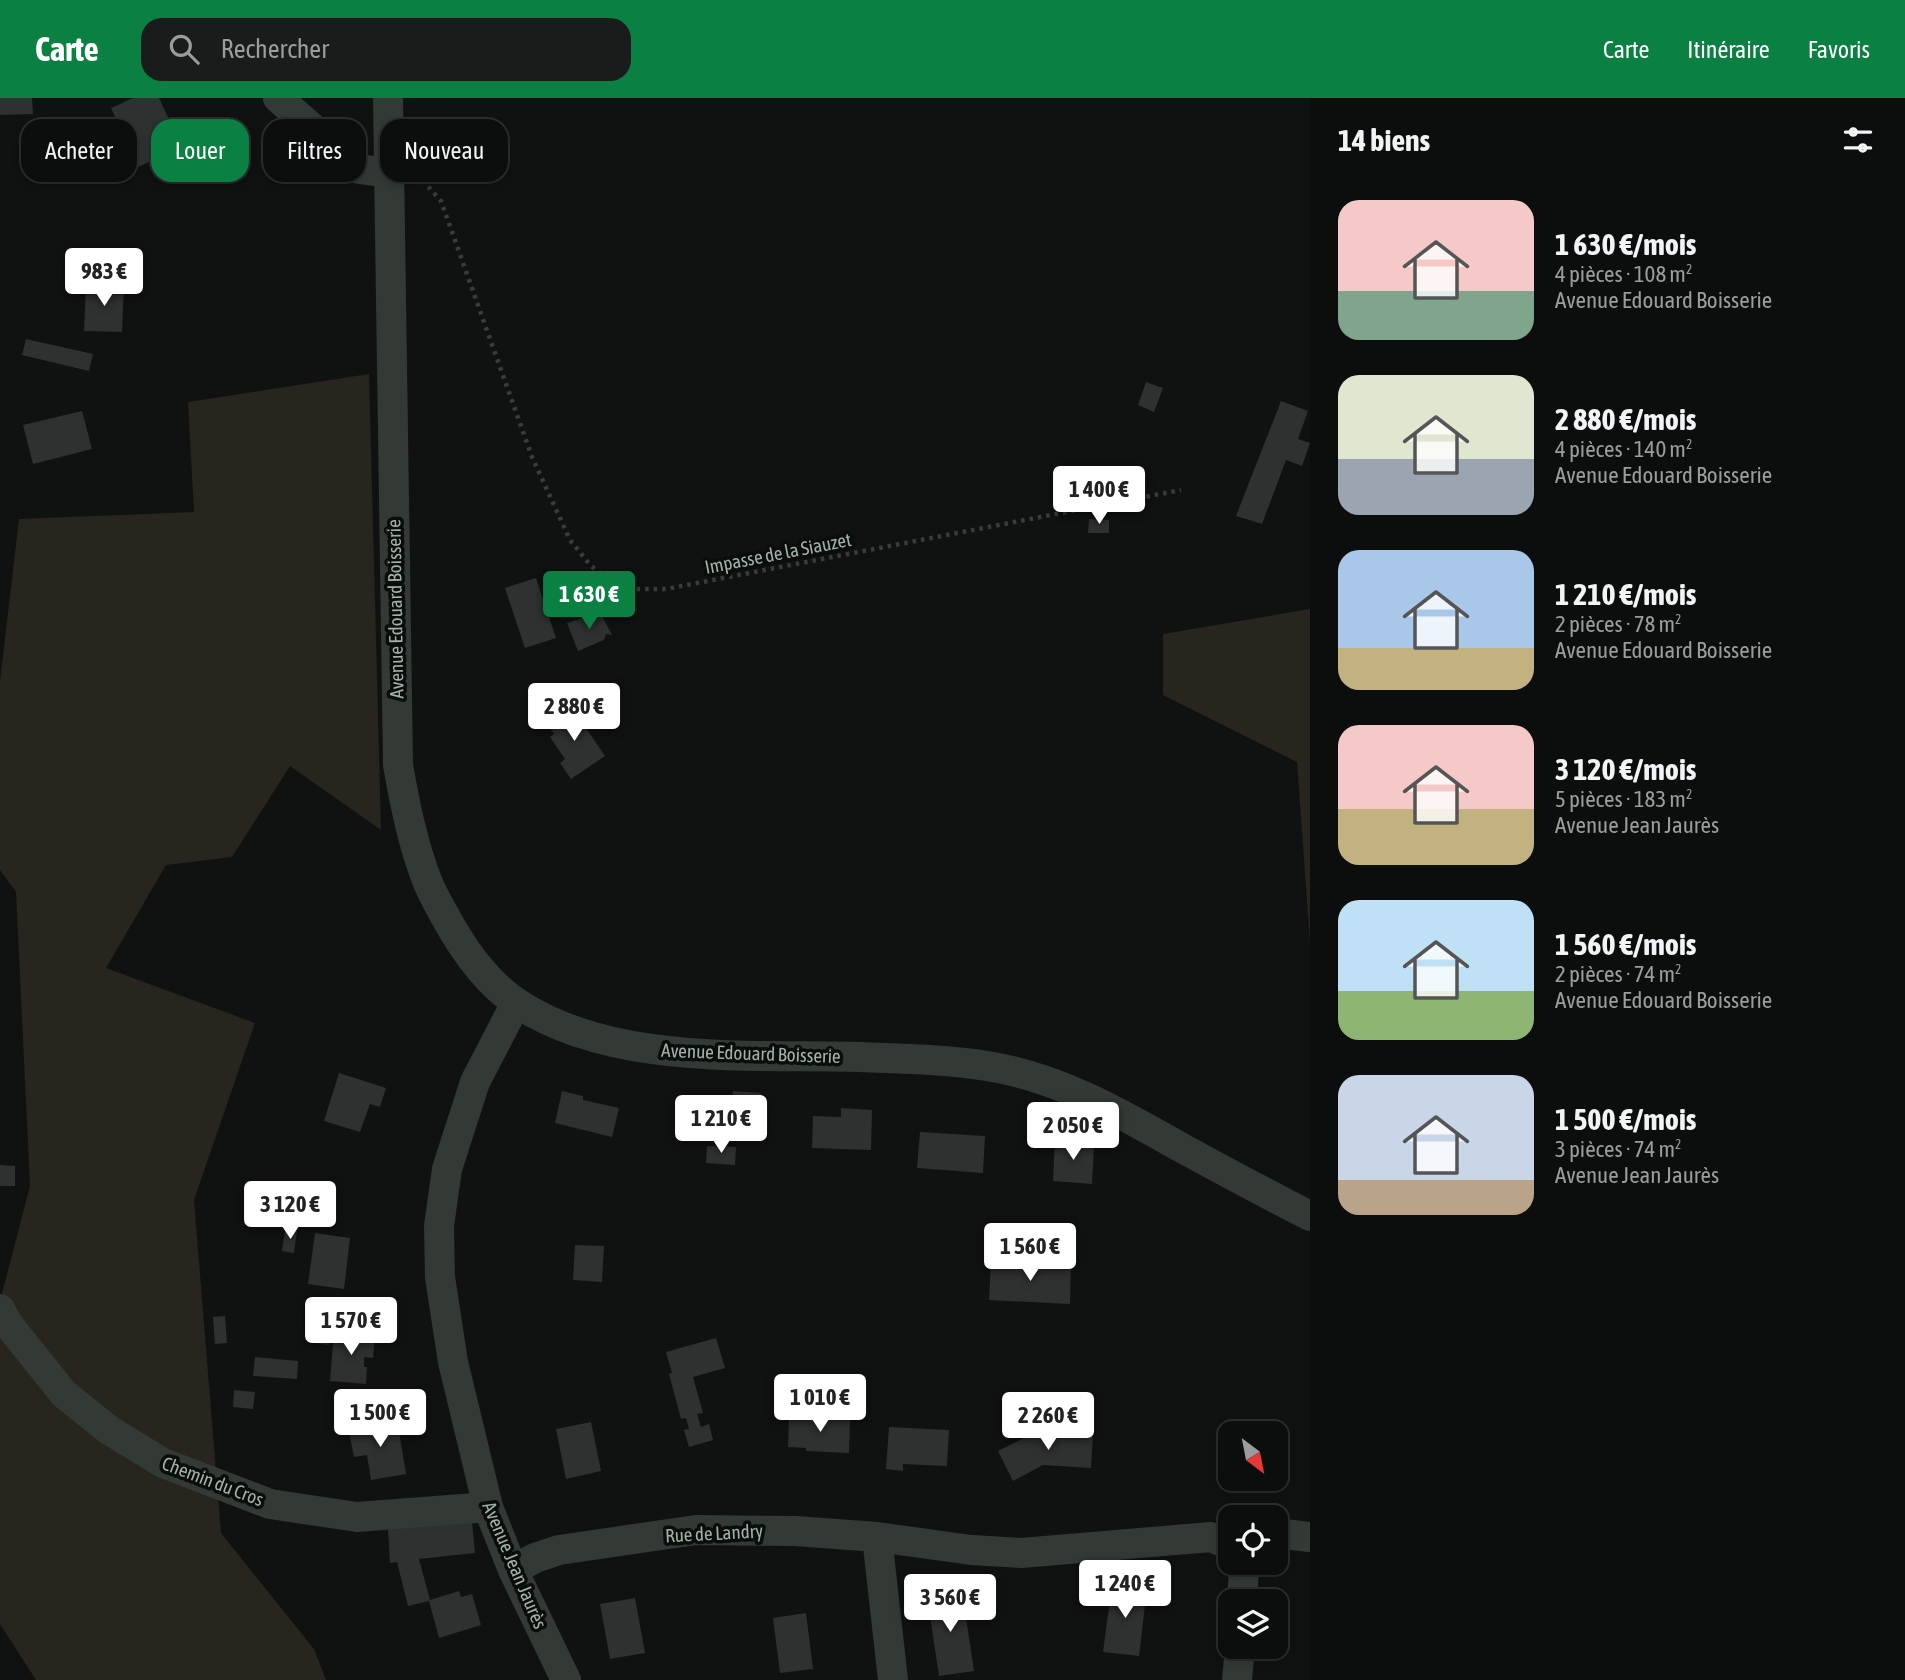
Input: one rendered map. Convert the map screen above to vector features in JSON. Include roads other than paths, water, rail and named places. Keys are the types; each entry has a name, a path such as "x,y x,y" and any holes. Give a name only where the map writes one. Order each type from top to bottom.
{"street":[{"path":"278,98 359,169 380,172"},
{"name":"Avenue Edouard Boisserie","path":"388,98 388,119"},
{"name":"Avenue Edouard Boisserie","path":"389,182 398,765 410,830 429,886 457,936 489,979 516,1003 542,1017 594,1038 644,1049 698,1054 943,1060 1000,1068 1045,1080 1123,1115 1310,1216"},
{"name":"Avenue Jean Jaurès","path":"516,1003 475,1082 447,1169 439,1226 440,1277 453,1362 488,1507 513,1570 566,1680"},
{"name":"Chemin du Cros","path":"0,1309 8,1324 64,1394 109,1430 163,1464 270,1504 357,1517 488,1507"},
{"name":"Rue de Landry","path":"513,1570 534,1558 559,1550 696,1530 795,1531 1021,1553 1212,1537 1218,1540"},
{"path":"1288,1534 1310,1537"},
{"path":"877,1537 893,1680"},
{"path":"1237,1680 1239,1659"}]}
